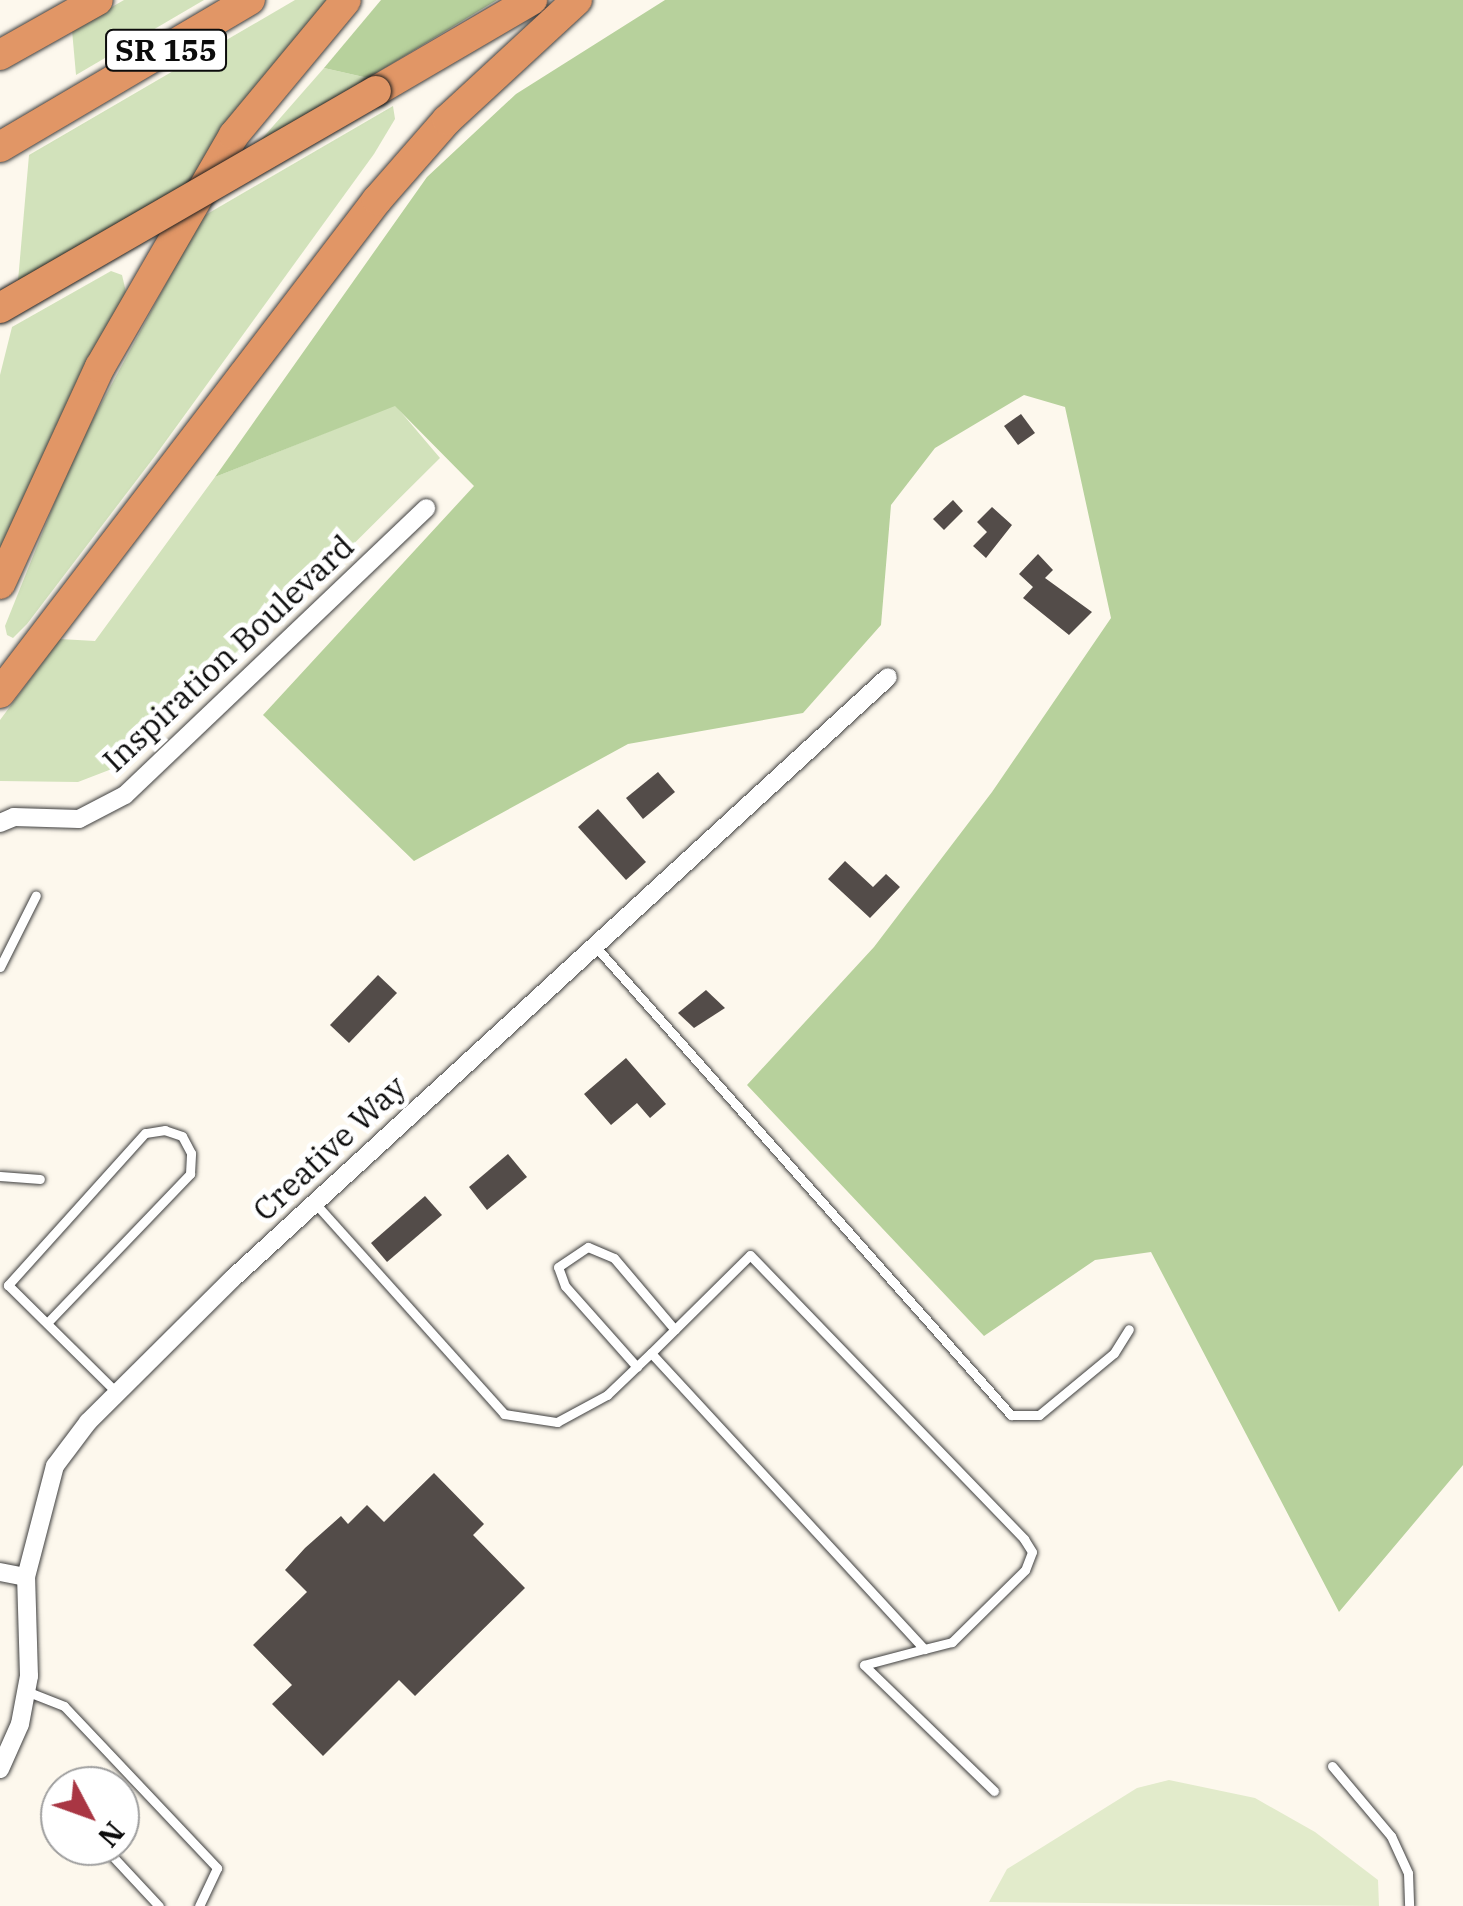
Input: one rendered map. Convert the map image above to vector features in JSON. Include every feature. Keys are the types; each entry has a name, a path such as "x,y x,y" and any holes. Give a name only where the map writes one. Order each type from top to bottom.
{"highway":[{"name":"SR 155","path":"0,147 250,0"},
{"path":"0,584 100,366 226,148 346,0"},
{"path":"0,308 532,0"},
{"path":"0,693 378,200 448,120 578,0"},
{"name":"SR 155","path":"0,55 85,8"}],"street":[{"name":"Inspiration Boulevard","path":"0,823 78,819 124,795 426,508"},
{"name":"Creative Way","path":"0,1768 26,1691 26,1577 55,1466 117,1393 314,1203 888,677"},
{"path":"0,1572 26,1577"}],"lane":[{"path":"0,967 36,895"},
{"path":"594,944 1011,1415 1039,1415 1114,1353 1129,1330"},
{"path":"47,1323 190,1174 191,1153 182,1136 165,1130 145,1133 8,1285 117,1393"},
{"path":"0,1176 40,1179"},
{"path":"314,1203 504,1414 530,1423 557,1422 608,1395 750,1255 1024,1539 1032,1552 1025,1570 952,1642 864,1665 994,1791"},
{"path":"637,1367 565,1286 558,1267 588,1247 614,1258 675,1330"},
{"path":"651,1354 924,1649"},
{"path":"26,1691 64,1706 217,1868 200,1906"},
{"path":"1332,1766 1391,1836 1408,1873 1409,1906"},
{"path":"121,1866 159,1906"}],"green space":[{"path":"124,0 204,0 76,75 72,30"},
{"path":"295,0 331,0 192,181 18,281 29,155"},
{"path":"381,0 497,0 368,78 324,68"},
{"path":"665,0 1463,0 1463,1465 1339,1612 1151,1252 1095,1260 984,1336 747,1085 874,947 992,792 1111,618 1065,407 1024,395 935,448 891,505 881,625 803,713 628,744 414,861 263,715 474,486 395,406 215,477 427,177 516,94"},
{"path":"324,68 368,78 260,141"},
{"path":"393,106 395,119 374,154 155,456 27,624 13,638 7,635 5,626 74,454 202,217"},
{"path":"111,271 122,275 126,292 0,562 0,375 12,327"},
{"path":"395,405 440,458 260,637 117,767 78,782 0,781 0,720 60,639 95,641 215,477"},
{"path":"1169,1780 1255,1798 1315,1832 1378,1880 1379,1906 989,1902 1007,1869 1137,1788"}],"building":[{"path":"1021,414 1035,433 1018,445 1004,426"},
{"path":"953,500 963,511 944,530 933,519"},
{"path":"992,507 1012,525 986,558 973,546 987,532 977,522"},
{"path":"1038,554 1053,570 1045,578 1092,612 1069,635 1023,598 1033,587 1019,574"},
{"path":"658,772 675,792 643,819 626,798"},
{"path":"598,809 646,862 626,880 578,827"},
{"path":"845,861 873,887 886,874 900,887 870,918 828,879"},
{"path":"378,975 397,993 349,1043 330,1025"},
{"path":"706,990 725,1008 694,1028 678,1013"},
{"path":"626,1058 666,1104 650,1118 637,1103 611,1125 584,1094"},
{"path":"508,1154 527,1177 487,1210 469,1187"},
{"path":"425,1196 442,1215 387,1262 371,1243"},
{"path":"434,1473 484,1524 473,1535 525,1588 415,1696 399,1680 323,1756 272,1704 292,1685 253,1645 307,1592 285,1570 305,1548 341,1516 348,1524 367,1505 384,1522"}]}
